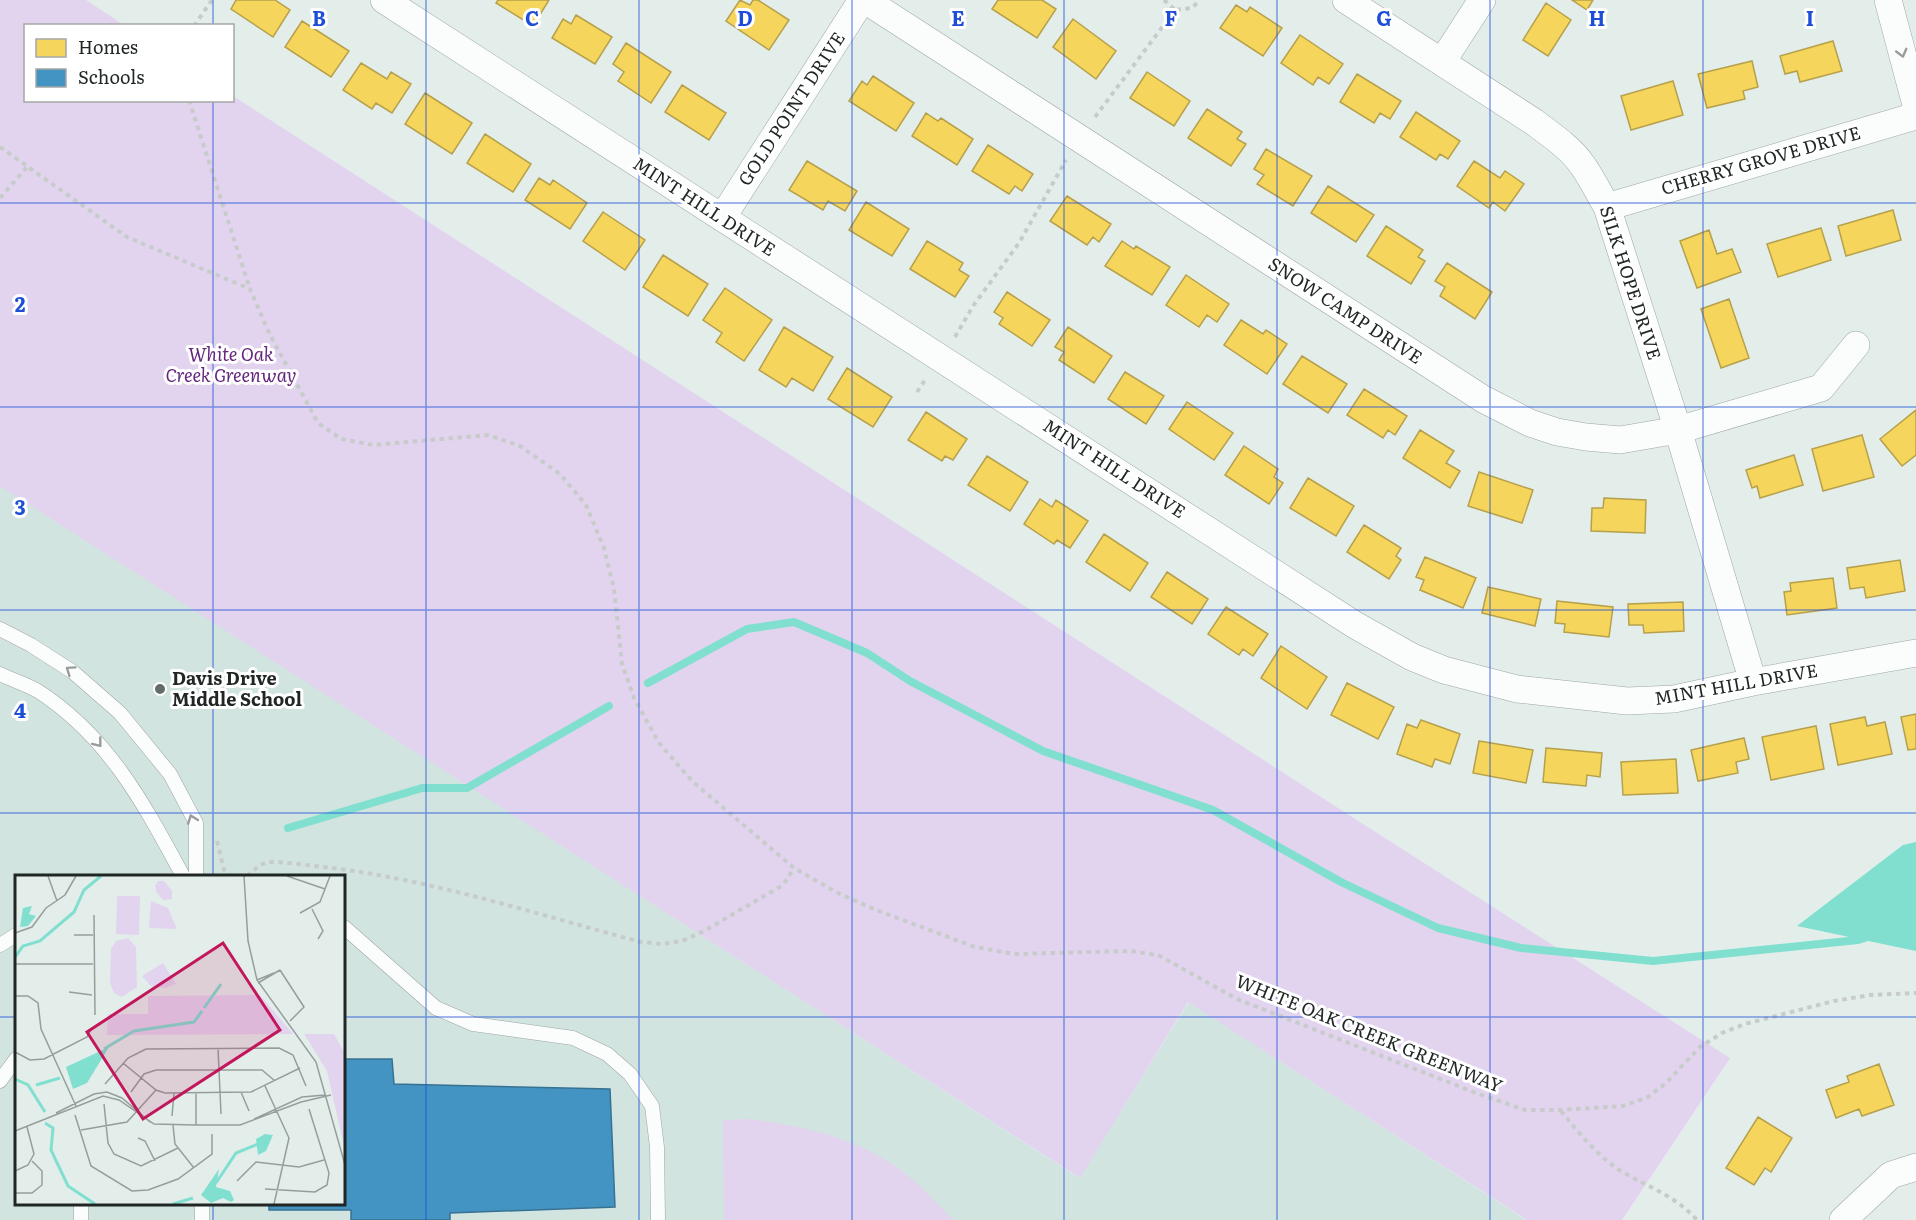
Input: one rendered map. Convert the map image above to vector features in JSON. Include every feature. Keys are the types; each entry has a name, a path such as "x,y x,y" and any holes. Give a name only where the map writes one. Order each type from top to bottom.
{"street":[{"name":"MINT HILL DRIVE","path":"384,0 1355,625 1412,657 1444,670 1517,689 1627,701 1674,699 1753,682 1916,653"},
{"name":"GOLD POINT DRIVE","path":"722,218 864,0"},
{"name":"SNOW CAMP DRIVE","path":"864,0 1483,399 1530,423 1557,432 1620,440 1678,429 1821,388 1856,345"},
{"name":"SILK HOPE DRIVE","path":"1346,0 1534,122 1557,139 1582,164 1606,207 1678,429 1753,682"},
{"path":"1442,62 1482,0"},
{"path":"1888,0 1916,105"},
{"name":"CHERRY GROVE DRIVE","path":"1606,207 1916,116"},
{"path":"1843,1220 1891,1174 1916,1167"}],"lane":[{"path":"0,628 74,672 120,713 170,774 196,823 195,875"},
{"path":"0,674 36,690 92,735 135,790 182,875"},
{"path":"345,928 436,1008 473,1024 573,1038 607,1054 630,1074 652,1106 657,1147 658,1220"},
{"path":"0,945 15,936"},
{"path":"0,1081 15,1060"}],"path":[{"path":"195,24 212,0"},
{"path":"1164,0 1175,10"},
{"path":"917,392 942,358 973,306 1019,243 1079,138 1175,10 1192,8 1200,0"},
{"name":"WHITE OAK CREEK GREENWAY","path":"190,102 250,290 269,333 318,423 341,439 373,445 488,435 520,446 560,474 586,505 604,548 614,589 622,664 634,698 659,743 692,781 794,868 837,892 866,906 975,947 1014,954 1130,951 1158,955 1237,999 1525,1110 1623,1106 1648,1097 1700,1047 1722,1033 1745,1024 1834,1001 1870,995 1916,993"},
{"path":"0,147 128,237 250,290"},
{"path":"0,198 28,166"},
{"path":"248,875 260,865 268,862 352,871 400,879 641,942 661,944 682,941 704,931 783,885 794,868"},
{"path":"1561,1110 1579,1133 1602,1156 1623,1172 1658,1189 1688,1210 1697,1220"}],"shaded area":[{"name":"Davis Drive Middle School","path":"0,484 1079,1178 1189,1002 1526,1220 0,1220"},
{"path":"1916,842 1916,951 1797,926 1903,845"}],"green space":[{"name":"White Oak Creek Greenway","path":"0,0 86,0 122,24 24,24 24,102 234,102 234,97 1730,1058 1622,1220 1527,1220 1188,1002 1080,1178 0,486"},
{"path":"749,1119 815,1131 857,1145 896,1167 914,1181 953,1220 724,1220 723,1120"}],"building: Homes":[{"path":"236,0 275,0 290,10 273,37 231,9"},
{"path":"498,0 549,0 533,26 496,3"},
{"path":"740,0 750,5 753,0 758,0 789,20 769,50 726,21"},
{"path":"998,0 1042,0 1056,9 1037,38 992,9"},
{"path":"1572,0 1593,0 1587,10"},
{"path":"1546,3 1571,20 1548,56 1523,40"},
{"path":"1236,5 1247,12 1250,7 1282,28 1263,56 1220,28"},
{"path":"576,15 612,37 595,64 552,38 563,19 571,24"},
{"path":"1073,19 1116,51 1096,79 1053,47"},
{"path":"302,21 349,51 331,77 285,47"},
{"path":"1300,35 1343,64 1329,84 1318,77 1313,85 1281,63"},
{"path":"1833,41 1842,71 1800,82 1797,71 1785,74 1780,56"},
{"path":"626,43 671,72 651,103 618,81 624,72 613,64"},
{"path":"1752,61 1758,87 1743,91 1745,99 1707,108 1698,74"},
{"path":"361,63 387,79 391,72 411,84 392,113 376,103 372,109 343,90"},
{"path":"1147,72 1190,101 1174,126 1130,98"},
{"path":"1357,74 1401,101 1390,119 1380,113 1374,123 1340,102"},
{"path":"873,76 914,103 896,131 849,101 862,81 867,85"},
{"path":"1673,81 1683,115 1631,130 1621,96"},
{"path":"682,85 726,113 709,140 665,112"},
{"path":"425,93 472,123 452,154 405,124"},
{"path":"1207,109 1242,132 1237,139 1246,144 1231,166 1188,138"},
{"path":"1416,112 1460,141 1448,159 1440,154 1436,160 1400,137"},
{"path":"926,113 938,121 941,118 973,139 957,165 912,136"},
{"path":"485,134 531,164 513,192 467,163"},
{"path":"988,145 1033,174 1022,191 1015,186 1009,194 972,171"},
{"path":"1266,149 1312,176 1293,206 1257,184 1264,175 1254,169"},
{"path":"807,161 857,191 845,211 828,201 823,210 789,190"},
{"path":"1474,161 1500,178 1505,171 1524,184 1505,211 1493,202 1489,208 1457,186"},
{"path":"539,178 550,185 553,180 587,203 570,229 525,200"},
{"path":"1328,186 1374,215 1356,242 1311,213"},
{"path":"1067,196 1111,224 1099,242 1093,237 1087,245 1050,221"},
{"path":"866,202 909,229 892,256 849,230"},
{"path":"1893,210 1901,240 1846,256 1838,226"},
{"path":"603,212 645,240 625,270 583,241"},
{"path":"1386,226 1423,250 1418,257 1425,261 1411,284 1367,256"},
{"path":"1821,228 1831,260 1778,277 1767,244"},
{"path":"1709,230 1717,254 1732,249 1741,272 1697,288 1680,241"},
{"path":"927,241 963,263 959,270 969,276 955,297 910,269"},
{"path":"1122,241 1134,249 1136,246 1170,267 1152,295 1105,266"},
{"path":"663,255 708,284 688,316 643,287"},
{"path":"1447,263 1492,292 1475,319 1440,296 1445,287 1435,281"},
{"path":"1186,275 1229,304 1217,322 1207,315 1199,327 1166,305"},
{"path":"725,288 772,320 744,361 716,342 722,333 703,320"},
{"path":"1007,292 1050,320 1032,346 999,324 1003,318 994,312"},
{"path":"1729,299 1749,358 1721,368 1701,309"},
{"path":"1241,320 1263,334 1266,330 1287,344 1267,374 1224,345"},
{"path":"784,327 833,357 813,391 792,378 786,387 759,370"},
{"path":"1068,327 1112,356 1094,383 1059,360 1064,352 1055,347"},
{"path":"1302,356 1347,384 1328,413 1283,384"},
{"path":"847,368 892,397 873,427 828,399"},
{"path":"1125,372 1164,396 1146,424 1108,399"},
{"path":"1364,389 1407,416 1395,435 1388,430 1383,438 1347,415"},
{"path":"1187,402 1233,433 1214,460 1169,429"},
{"path":"1916,410 1916,455 1902,466 1880,439"},
{"path":"926,412 967,439 953,460 945,456 942,461 908,440"},
{"path":"1420,430 1454,451 1446,463 1460,471 1450,488 1403,458"},
{"path":"1862,435 1874,477 1823,491 1812,449"},
{"path":"1244,446 1278,469 1274,477 1283,483 1269,504 1225,475"},
{"path":"1794,455 1803,485 1760,498 1757,486 1752,488 1746,470"},
{"path":"987,456 1028,482 1010,511 968,485"},
{"path":"1479,472 1533,490 1522,523 1468,506"},
{"path":"1308,478 1354,506 1336,536 1290,508"},
{"path":"1604,498 1646,500 1645,533 1591,531 1592,508 1603,508"},
{"path":"1040,499 1052,507 1056,500 1088,521 1070,548 1057,540 1054,544 1024,524"},
{"path":"1364,525 1401,548 1396,556 1401,560 1389,579 1347,552"},
{"path":"1104,534 1148,563 1130,591 1086,562"},
{"path":"1425,557 1476,578 1463,608 1420,590 1424,580 1416,577"},
{"path":"1900,560 1905,591 1866,598 1864,587 1850,589 1847,568"},
{"path":"1167,572 1208,599 1192,624 1151,597"},
{"path":"1833,578 1837,608 1787,615 1784,592 1791,591 1790,583"},
{"path":"1488,587 1541,599 1535,626 1482,613"},
{"path":"1557,601 1613,607 1609,637 1564,632 1565,624 1555,623"},
{"path":"1683,602 1684,631 1644,633 1643,625 1629,625 1628,604"},
{"path":"1226,607 1268,634 1253,656 1243,649 1239,655 1208,634"},
{"path":"1281,646 1327,677 1307,709 1261,678"},
{"path":"1347,683 1394,707 1378,739 1331,715"},
{"path":"1916,714 1916,749 1908,750 1901,717"},
{"path":"1865,717 1867,726 1885,722 1892,754 1838,765 1830,724"},
{"path":"1421,720 1460,734 1450,764 1435,759 1432,767 1397,754 1407,724 1417,728"},
{"path":"1816,726 1824,769 1771,780 1762,737"},
{"path":"1744,738 1749,759 1736,762 1738,773 1698,781 1691,750"},
{"path":"1479,741 1533,750 1526,783 1473,773"},
{"path":"1546,748 1602,753 1600,777 1587,775 1586,786 1543,782"},
{"path":"1676,759 1678,793 1623,795 1621,762"},
{"path":"1879,1064 1894,1105 1862,1116 1859,1109 1836,1118 1826,1090 1849,1082 1847,1076"},
{"path":"1758,1117 1792,1138 1771,1172 1765,1168 1754,1185 1726,1168"}],"building: Schools":[{"path":"345,1059 392,1059 394,1084 610,1089 615,1207 450,1213 450,1220 351,1220 351,1210 269,1210 269,1205 345,1205"}],"waterway":[{"path":"648,683 747,629 794,622 867,653 910,681 1043,751 1213,810 1341,882 1438,928 1521,948 1653,961 1865,938"},
{"path":"288,828 422,788 467,788 609,706"}],"place":[{"name":"Davis Drive Middle School","path":"160,689"}]}
